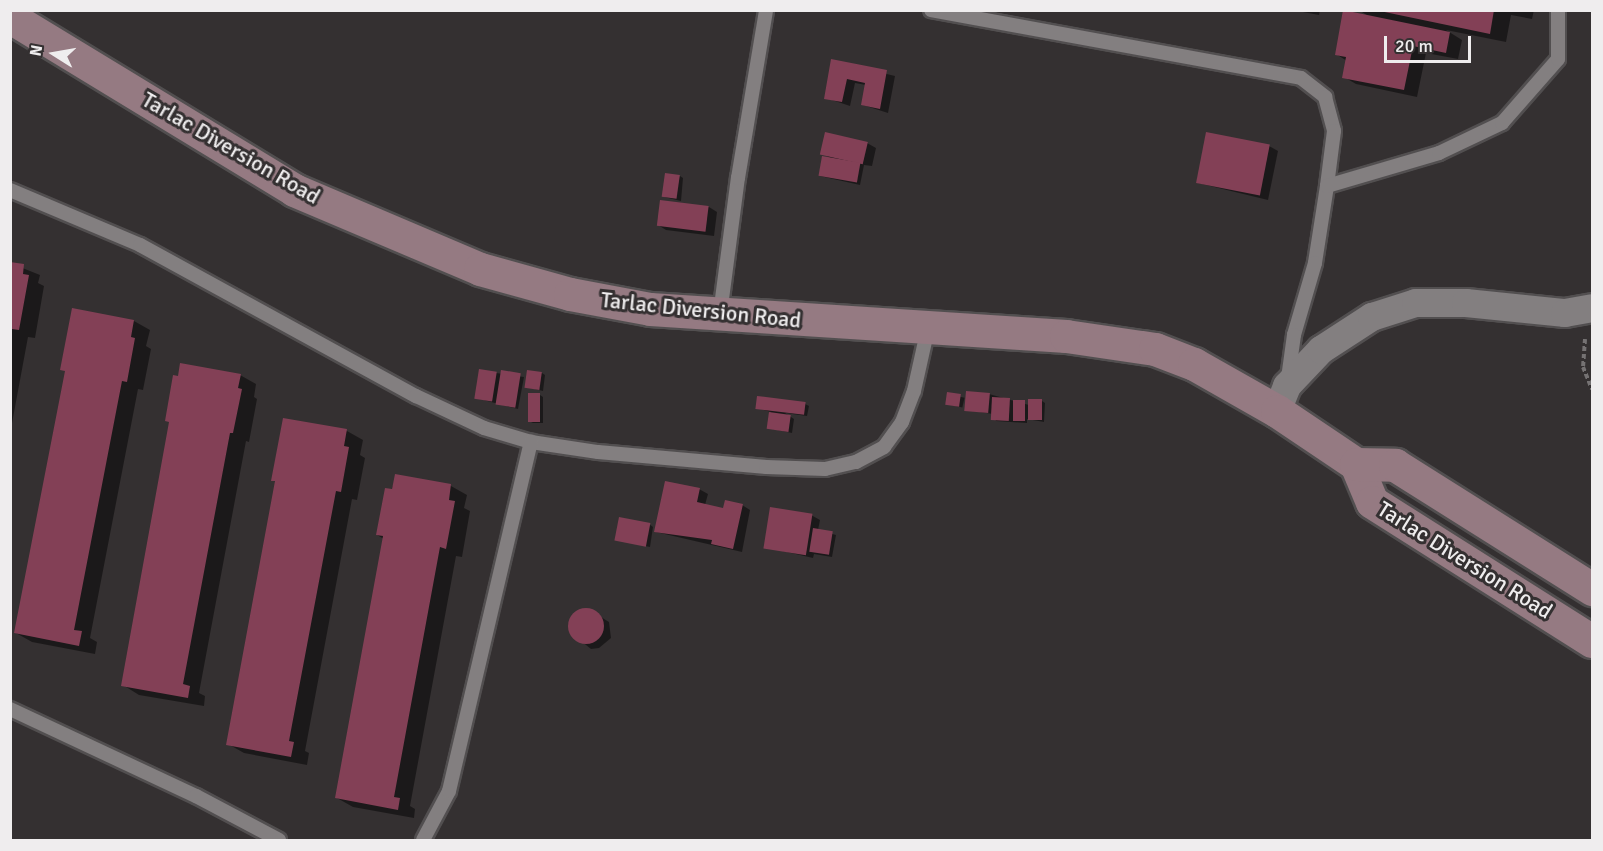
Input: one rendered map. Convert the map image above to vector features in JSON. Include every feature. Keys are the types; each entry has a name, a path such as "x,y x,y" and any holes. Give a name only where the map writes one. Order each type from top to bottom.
{"main road":[{"name":"Tarlac Diversion Road","path":"10,17 294,190 387,233 480,269 570,294 720,316 1066,336 1155,349 1282,398 1356,464 1372,502 1593,641"},
{"name":"Tarlac Diversion Road","path":"1356,464 1395,465 1593,589"}],"street":[{"path":"1282,398 1321,350 1372,317 1416,303 1466,303 1565,313 1590,310"}],"lane":[{"path":"720,316 738,178 766,10"},
{"path":"931,10 1301,78 1325,97 1334,131 1327,186 1282,398"},
{"path":"1327,186 1439,153 1502,123 1558,59 1558,10"},
{"path":"10,190 140,245 416,396 484,428 531,442 598,452 766,467 825,469 856,462 884,447 902,422 914,391 928,328"},
{"path":"423,840 449,791 531,442"},
{"path":"10,709 186,791 279,840"}],"path":[{"path":"1590,310 1583,367 1593,389"}],"building":[{"path":"1343,10 1450,32 1446,53 1413,46 1404,90 1342,78 1346,57 1335,55"},
{"path":"1375,10 1494,10 1490,34"},
{"path":"831,59 887,70 880,109 861,105 865,83 847,79 842,102 824,99"},
{"path":"825,132 868,142 863,164 820,154"},
{"path":"1206,132 1270,144 1260,195 1196,183"},
{"path":"822,156 860,163 857,182 819,176"},
{"path":"665,173 680,175 677,199 662,197"},
{"path":"660,200 709,206 705,232 657,226"},
{"path":"10,262 24,264 23,274 29,275 19,330 12,329 12,333"},
{"path":"72,308 134,320 131,337 135,338 127,382 122,381 74,630 82,631 79,646 14,633 65,371 60,370"},
{"path":"180,363 241,374 238,388 242,389 233,433 230,433 183,684 190,686 188,698 121,686 169,422 165,421 173,375 178,376"},
{"path":"479,369 497,372 492,401 474,399"},
{"path":"501,370 521,373 515,408 496,405"},
{"path":"527,370 542,372 539,390 524,388"},
{"path":"966,391 990,393 988,413 964,411"},
{"path":"947,392 961,394 959,407 945,405"},
{"path":"528,393 540,393 540,422 528,422"},
{"path":"757,396 806,402 804,415 755,409"},
{"path":"992,397 1010,398 1009,421 991,420"},
{"path":"1028,399 1042,399 1042,420 1028,420"},
{"path":"1013,400 1025,400 1025,421 1013,421"},
{"path":"769,412 791,415 788,432 767,429"},
{"path":"283,418 347,429 344,446 349,447 341,492 336,491 289,741 294,742 291,757 226,745 275,481 271,481"},
{"path":"395,474 451,484 449,500 455,501 446,549 440,547 394,797 400,798 398,810 335,798 383,536 376,535 385,488 392,489"},
{"path":"665,481 700,488 697,502 723,508 725,500 743,504 733,549 711,544 712,540 654,532"},
{"path":"770,507 812,514 806,555 763,548"},
{"path":"619,517 650,523 646,547 614,541"},
{"path":"813,528 833,531 829,555 809,552"},
{"path":"586,608 599,613 604,626 599,639 586,644 573,639 568,626 573,613"}]}
